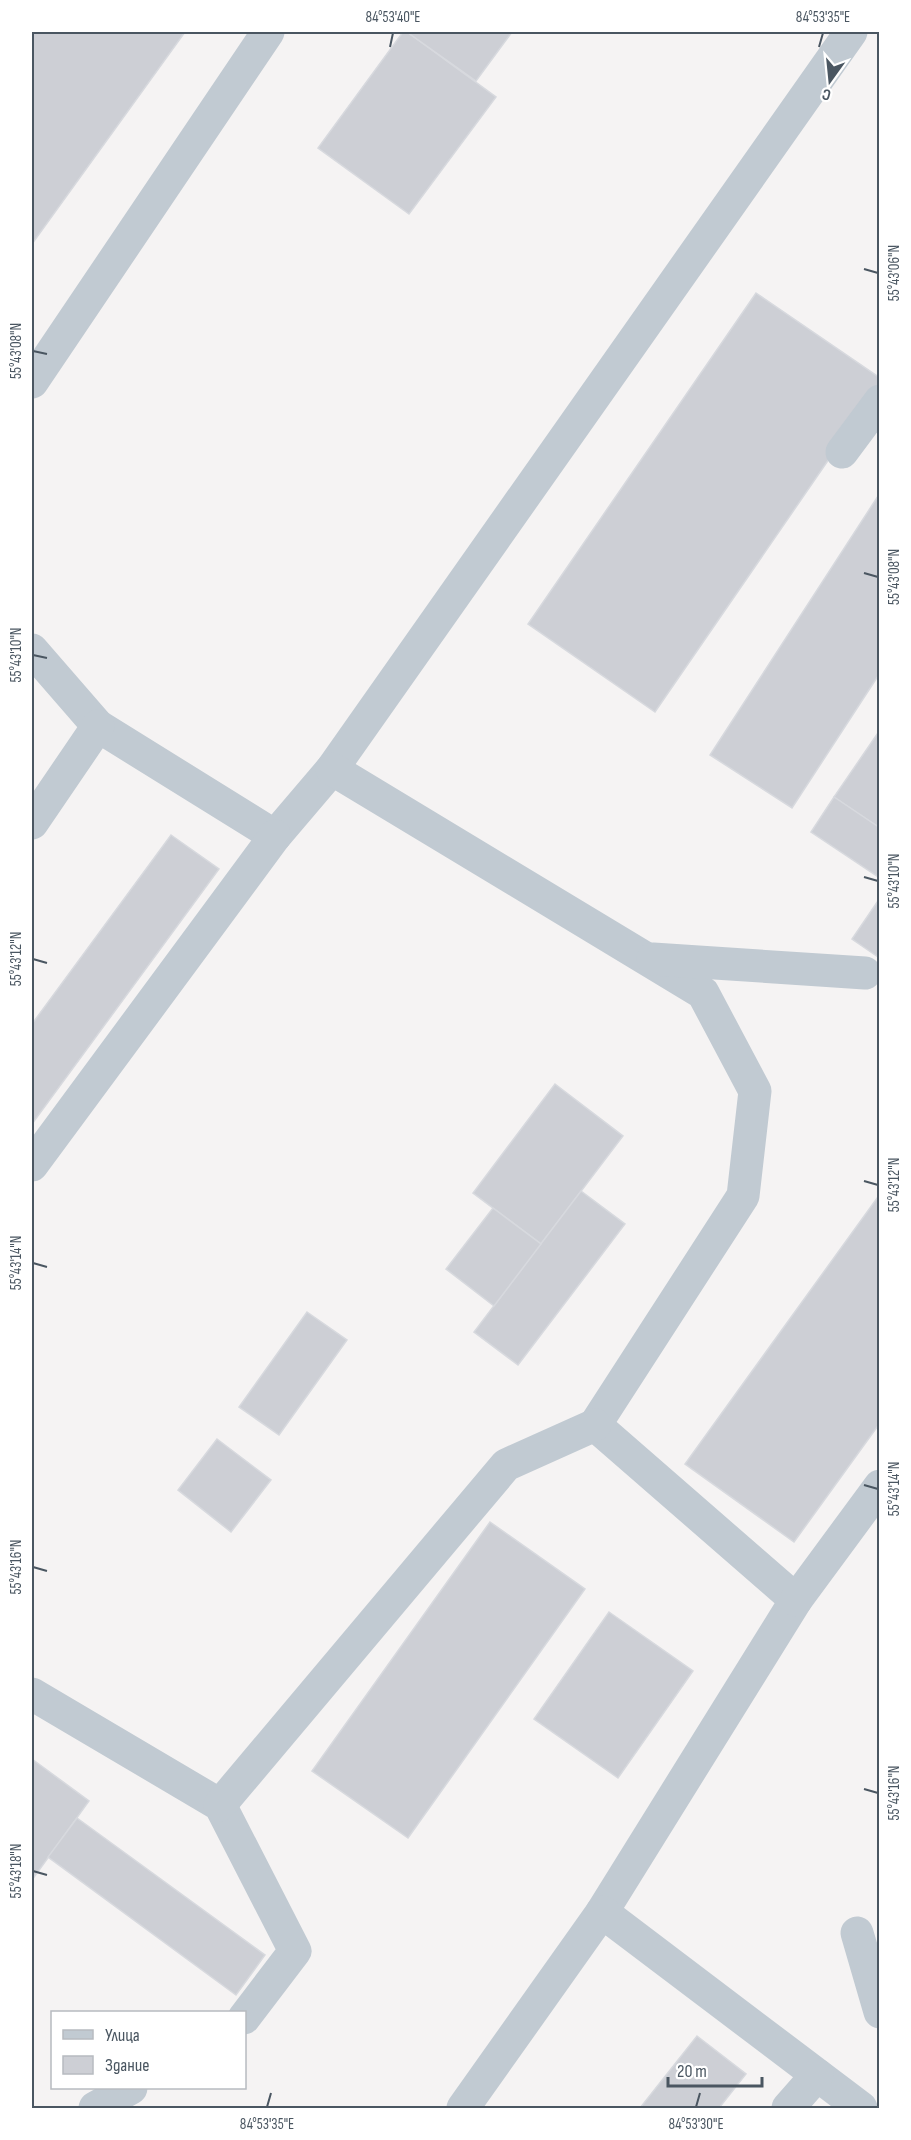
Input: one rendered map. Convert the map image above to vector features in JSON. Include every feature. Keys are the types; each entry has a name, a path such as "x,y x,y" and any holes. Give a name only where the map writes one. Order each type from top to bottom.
{"lane":[{"path":"32,382 268,32"},
{"path":"32,1165 275,836 332,769 851,32"},
{"path":"842,452 879,401"},
{"path":"32,650 98,726 275,836"},
{"path":"32,822 98,726"},
{"path":"220,1804 506,1465 595,1425 743,1196 755,1091 703,993 332,769"},
{"path":"648,959 865,973"},
{"path":"595,1425 796,1600"},
{"path":"463,2109 602,1912 796,1600 879,1486"},
{"path":"32,1694 220,1804 295,1952 246,2015"},
{"path":"602,1912 861,2109"},
{"path":"857,1932 879,2012"},
{"path":"788,2109 817,2075"},
{"path":"95,2109 129,2089"}],"building":[{"path":"32,32 185,32 32,244"},
{"path":"403,32 407,32 496,97 409,214 318,148"},
{"path":"407,32 512,32 476,81"},
{"path":"756,293 880,378 880,385 655,712 528,624"},
{"path":"880,493 880,673 792,808 710,755"},
{"path":"880,730 880,828 834,797"},
{"path":"834,797 880,828 880,878 811,832"},
{"path":"171,835 219,869 32,1124 32,1024"},
{"path":"880,898 880,956 878,957 852,939"},
{"path":"555,1084 623,1136 541,1244 473,1193"},
{"path":"581,1191 625,1224 518,1365 474,1332"},
{"path":"880,1194 880,1423 794,1542 685,1464"},
{"path":"493,1208 541,1244 494,1306 446,1269"},
{"path":"307,1312 347,1340 279,1435 239,1407"},
{"path":"217,1439 271,1480 231,1532 178,1490"},
{"path":"490,1522 585,1589 408,1838 312,1771"},
{"path":"609,1612 693,1671 618,1778 534,1719"},
{"path":"32,1759 89,1801 32,1880"},
{"path":"77,1818 265,1955 236,1995 48,1857"},
{"path":"697,2036 746,2074 719,2108 640,2108"}]}
